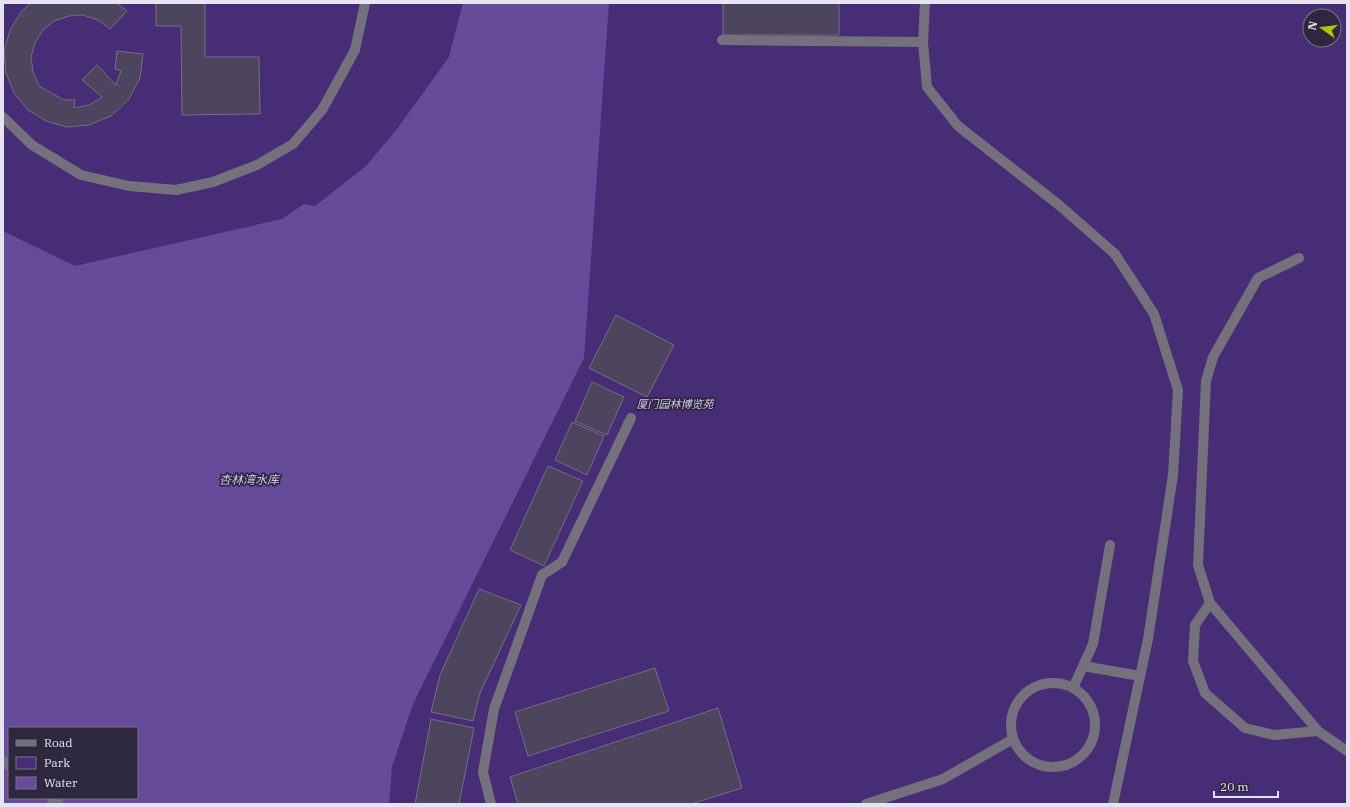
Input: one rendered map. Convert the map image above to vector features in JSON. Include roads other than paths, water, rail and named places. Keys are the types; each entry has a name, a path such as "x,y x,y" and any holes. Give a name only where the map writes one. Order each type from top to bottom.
{"street":[{"path":"3,117 32,145 81,174 129,186 176,190 213,182 257,165 293,144 322,110 355,50 365,3"},
{"path":"925,3 923,42 927,87 958,126 1059,205 1115,254 1154,314 1178,390 1173,475 1148,639 1113,804"},
{"path":"722,40 923,42"},
{"path":"1299,258 1258,278 1213,357 1206,381 1198,565 1210,603 1318,731 1347,751"},
{"path":"491,804 483,772 494,709 542,575 562,562 631,418"},
{"path":"1073,688 1093,644 1110,545"},
{"path":"1210,603 1195,625 1193,661 1204,693 1245,728 1274,735 1318,731"},
{"path":"1083,666 1140,676"},
{"path":"1045,683 1059,683 1073,688 1084,696 1091,708 1094,720 1094,734 1089,746 1080,757 1068,764 1056,767 1042,766 1030,761 1020,752 1013,739 1010,725 1013,710 1020,698 1032,689 1045,683"},
{"path":"866,804 943,779 1013,739"}],"water":[{"name":"杏林湾水库","path":"463,3 609,3 584,358 413,704 392,767 389,804 3,804 3,231 75,266 282,219 304,204 315,206 366,166 397,129 449,57"}],"park label":[{"name":"厦门园林博览苑","path":"675,404"}]}
